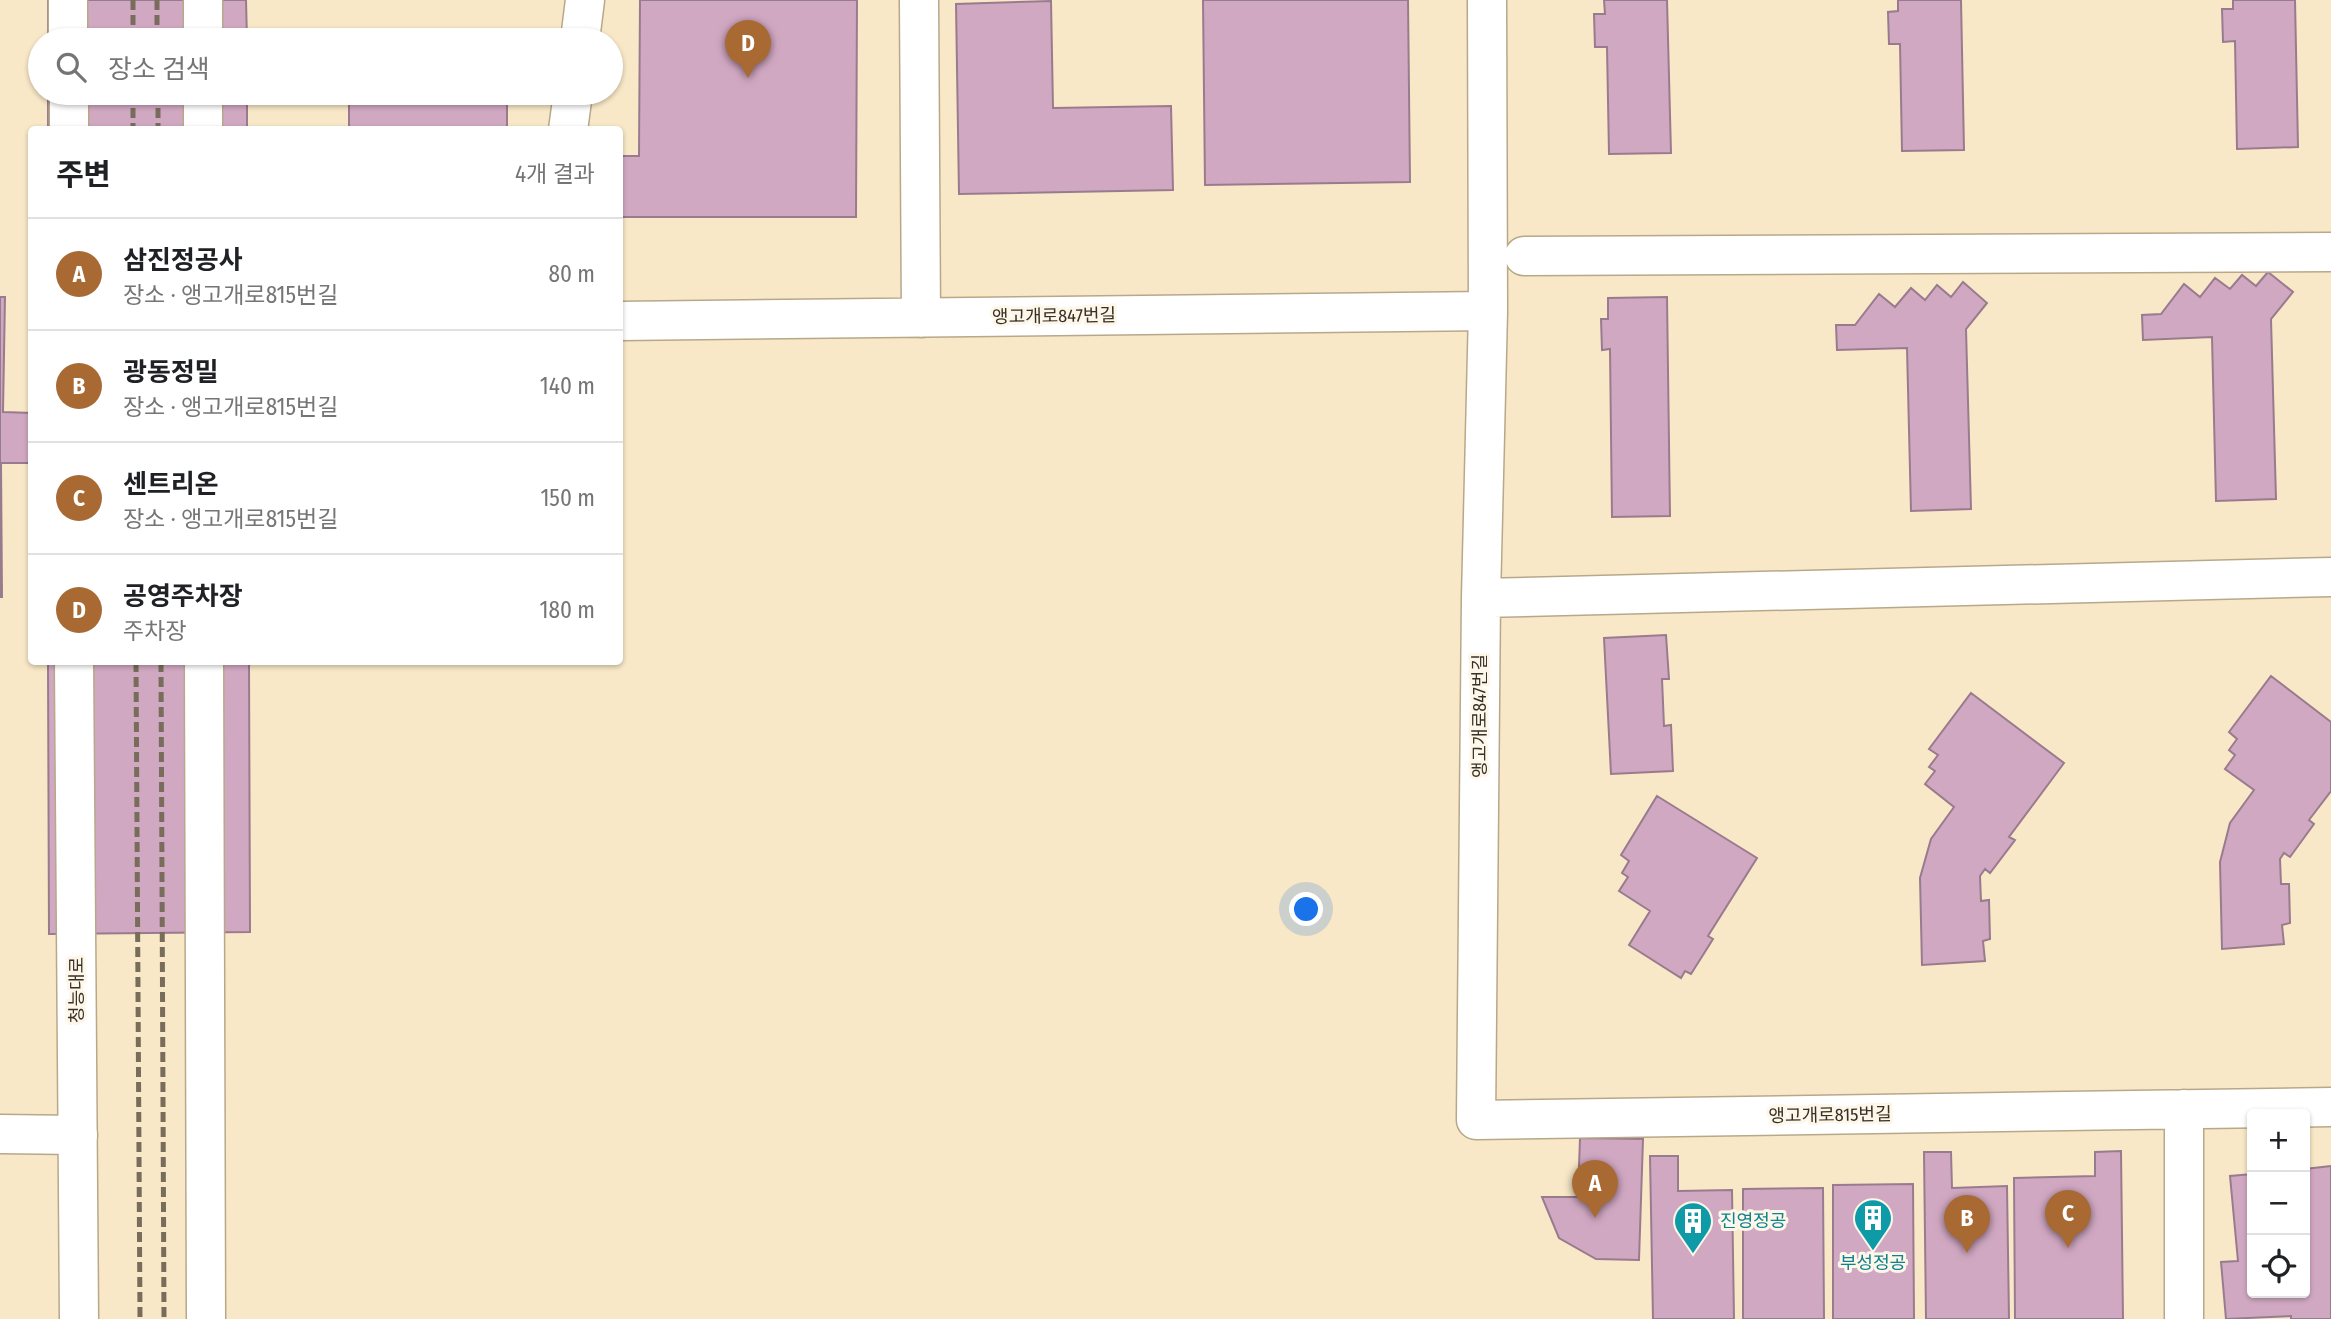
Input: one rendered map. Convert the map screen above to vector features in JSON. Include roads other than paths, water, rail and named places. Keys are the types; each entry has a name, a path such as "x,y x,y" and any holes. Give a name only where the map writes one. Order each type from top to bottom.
{"street":[{"path":"68,0 68,28"},
{"path":"203,0 203,28"},
{"path":"582,28 585,0"},
{"path":"919,0 921,318"},
{"name":"앵고개로847번길","path":"1476,1120 1481,598 1488,311 1487,0"},
{"path":"69,105 69,126"},
{"path":"203,105 203,126"},
{"path":"569,126 571,105"},
{"path":"1524,256 2331,252"},
{"name":"앵고개로847번길","path":"623,321 1488,311"},
{"path":"1481,598 2331,577"},
{"name":"청능대로","path":"74,665 79,1319"},
{"path":"204,665 206,1319"},
{"name":"앵고개로815번길","path":"1476,1120 2331,1107"},
{"path":"2184,1109 2184,1319"},
{"path":"0,1135 78,1135"}],"railway":[{"path":"133,0 133,28"},
{"path":"157,0 157,28"},
{"path":"133,105 133,126"},
{"path":"158,105 158,126"},
{"path":"136,665 140,1319"},
{"path":"161,665 164,1319"}],"place":[{"name":"공영주차장","path":"748,78"},
{"name":"삼진정공사","path":"1595,1218"},
{"name":"센트리온","path":"2068,1248"},
{"name":"부성정공","path":"1873,1252"},
{"name":"광동정밀","path":"1967,1253"},
{"name":"진영정공","path":"1693,1255"}]}
